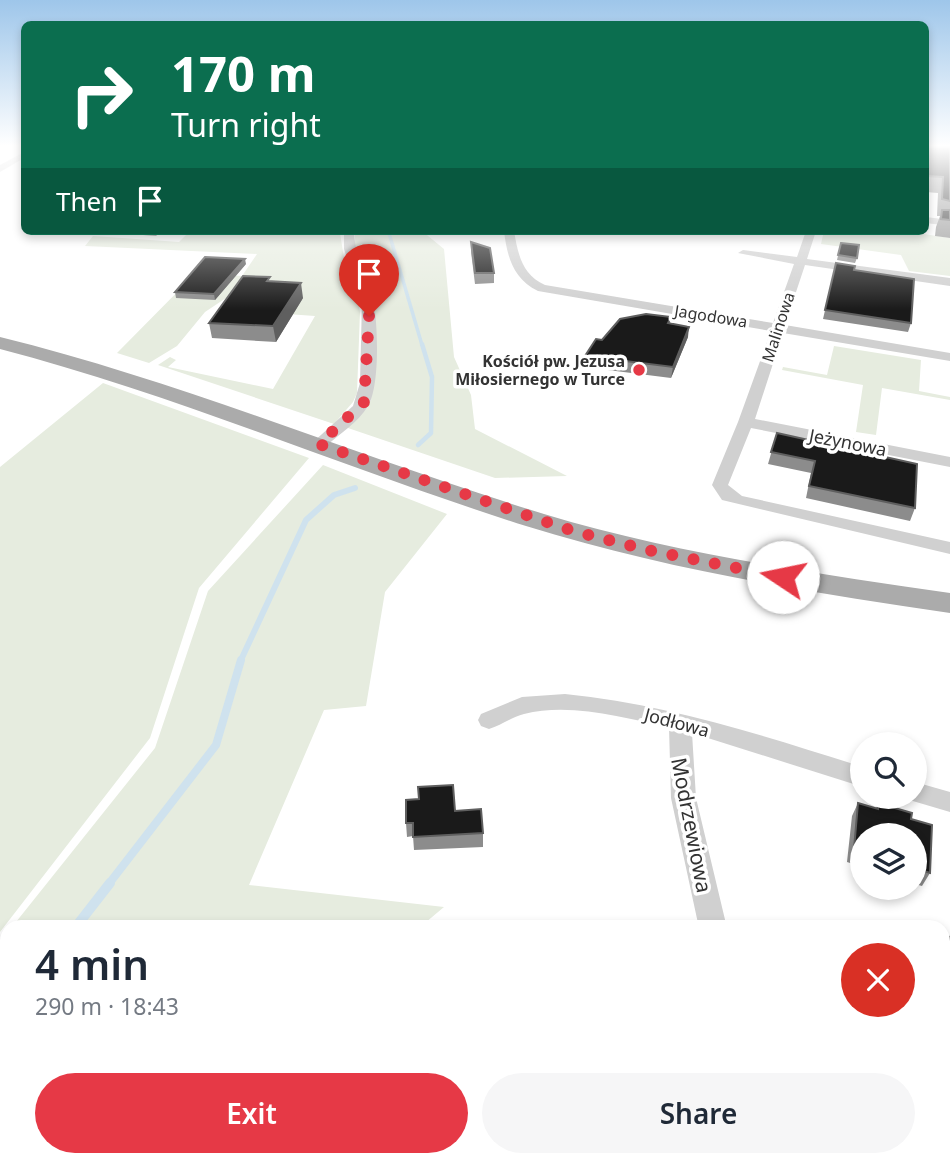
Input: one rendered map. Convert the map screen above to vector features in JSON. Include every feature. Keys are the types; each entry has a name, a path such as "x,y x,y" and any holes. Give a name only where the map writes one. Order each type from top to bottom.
{"main road":[{"path":"0,343 132,378 573,531 652,551 809,582 950,603"},
{"path":"809,582 950,620"}],"street":[{"path":"929,220 950,223"},
{"path":"319,444 359,408 366,389 369,316 366,290 352,265 349,235"},
{"name":"Jagodowa","path":"510,235 520,274 530,284 759,324 777,330 950,357"},
{"name":"Malinowa","path":"809,235 746,422 720,485 728,496 737,500 950,548"},
{"path":"743,253 950,282"},
{"name":"Jeżynowa","path":"746,422 950,462"},
{"name":"Jodłowa","path":"489,720 502,710 545,702 612,706 681,722 850,773"},
{"name":"Modrzewiowa","path":"681,722 677,748 681,778 711,920"},
{"path":"927,795 950,802"}],"shaded area":[{"path":"186,235 340,235 344,258 356,285 360,312 357,393 353,402 334,424 158,365 170,357 176,360 168,367 273,389 315,316 273,313 241,288 205,312 177,346 149,363 117,353 196,273 242,276 257,254 85,246 93,236 179,242"},
{"path":"355,235 427,235 444,249 454,357 471,395 475,429 567,476 495,478 345,427 371,400 373,325 355,250"},
{"path":"823,235 929,235 950,238 950,276 909,271 901,255 821,244"},
{"path":"834,346 921,360 919,391 950,397 950,400 882,388 876,435 856,432 863,385 782,370 783,367 827,375"},
{"path":"103,383 309,458 199,588 150,738 9,920 0,920 0,467"},
{"path":"323,465 447,514 385,592 366,706 324,710 249,885 444,907 429,920 18,920 155,748 208,591"}],"building":[{"path":"942,210 950,210 950,220 941,219"},
{"path":"471,242 490,248 494,273 475,273"},
{"path":"841,243 859,245 857,258 838,255"},
{"path":"205,257 245,259 214,294 175,292"},
{"path":"836,263 855,266 854,270 914,279 911,323 825,310"},
{"path":"243,276 270,277 267,281 301,283 273,326 209,323"},
{"path":"646,314 671,317 668,323 689,327 673,367 585,356 596,339 602,340 620,319"},
{"path":"777,433 917,464 915,508 809,486 815,461 771,452"},
{"path":"453,785 455,811 481,809 483,833 413,837 413,823 406,823 406,800 419,799 418,787"},
{"path":"857,809 898,809 912,813 911,819 925,823 856,823"},
{"path":"927,824 932,825 930,873 927,872"}],"waterway":[{"path":"390,235 422,345"},
{"path":"418,445 431,433 432,377 422,344"},
{"path":"240,662 306,520 334,495 355,488"},
{"path":"108,885 216,745 241,660"},
{"path":"81,920 110,883"}],"place":[{"name":"Kościół pw. Jezusa Miłosiernego w Turce","path":"639,370"}],"route":[{"path":"369,316 364,402 319,444 440,488 573,531 652,551 783,577"}]}
